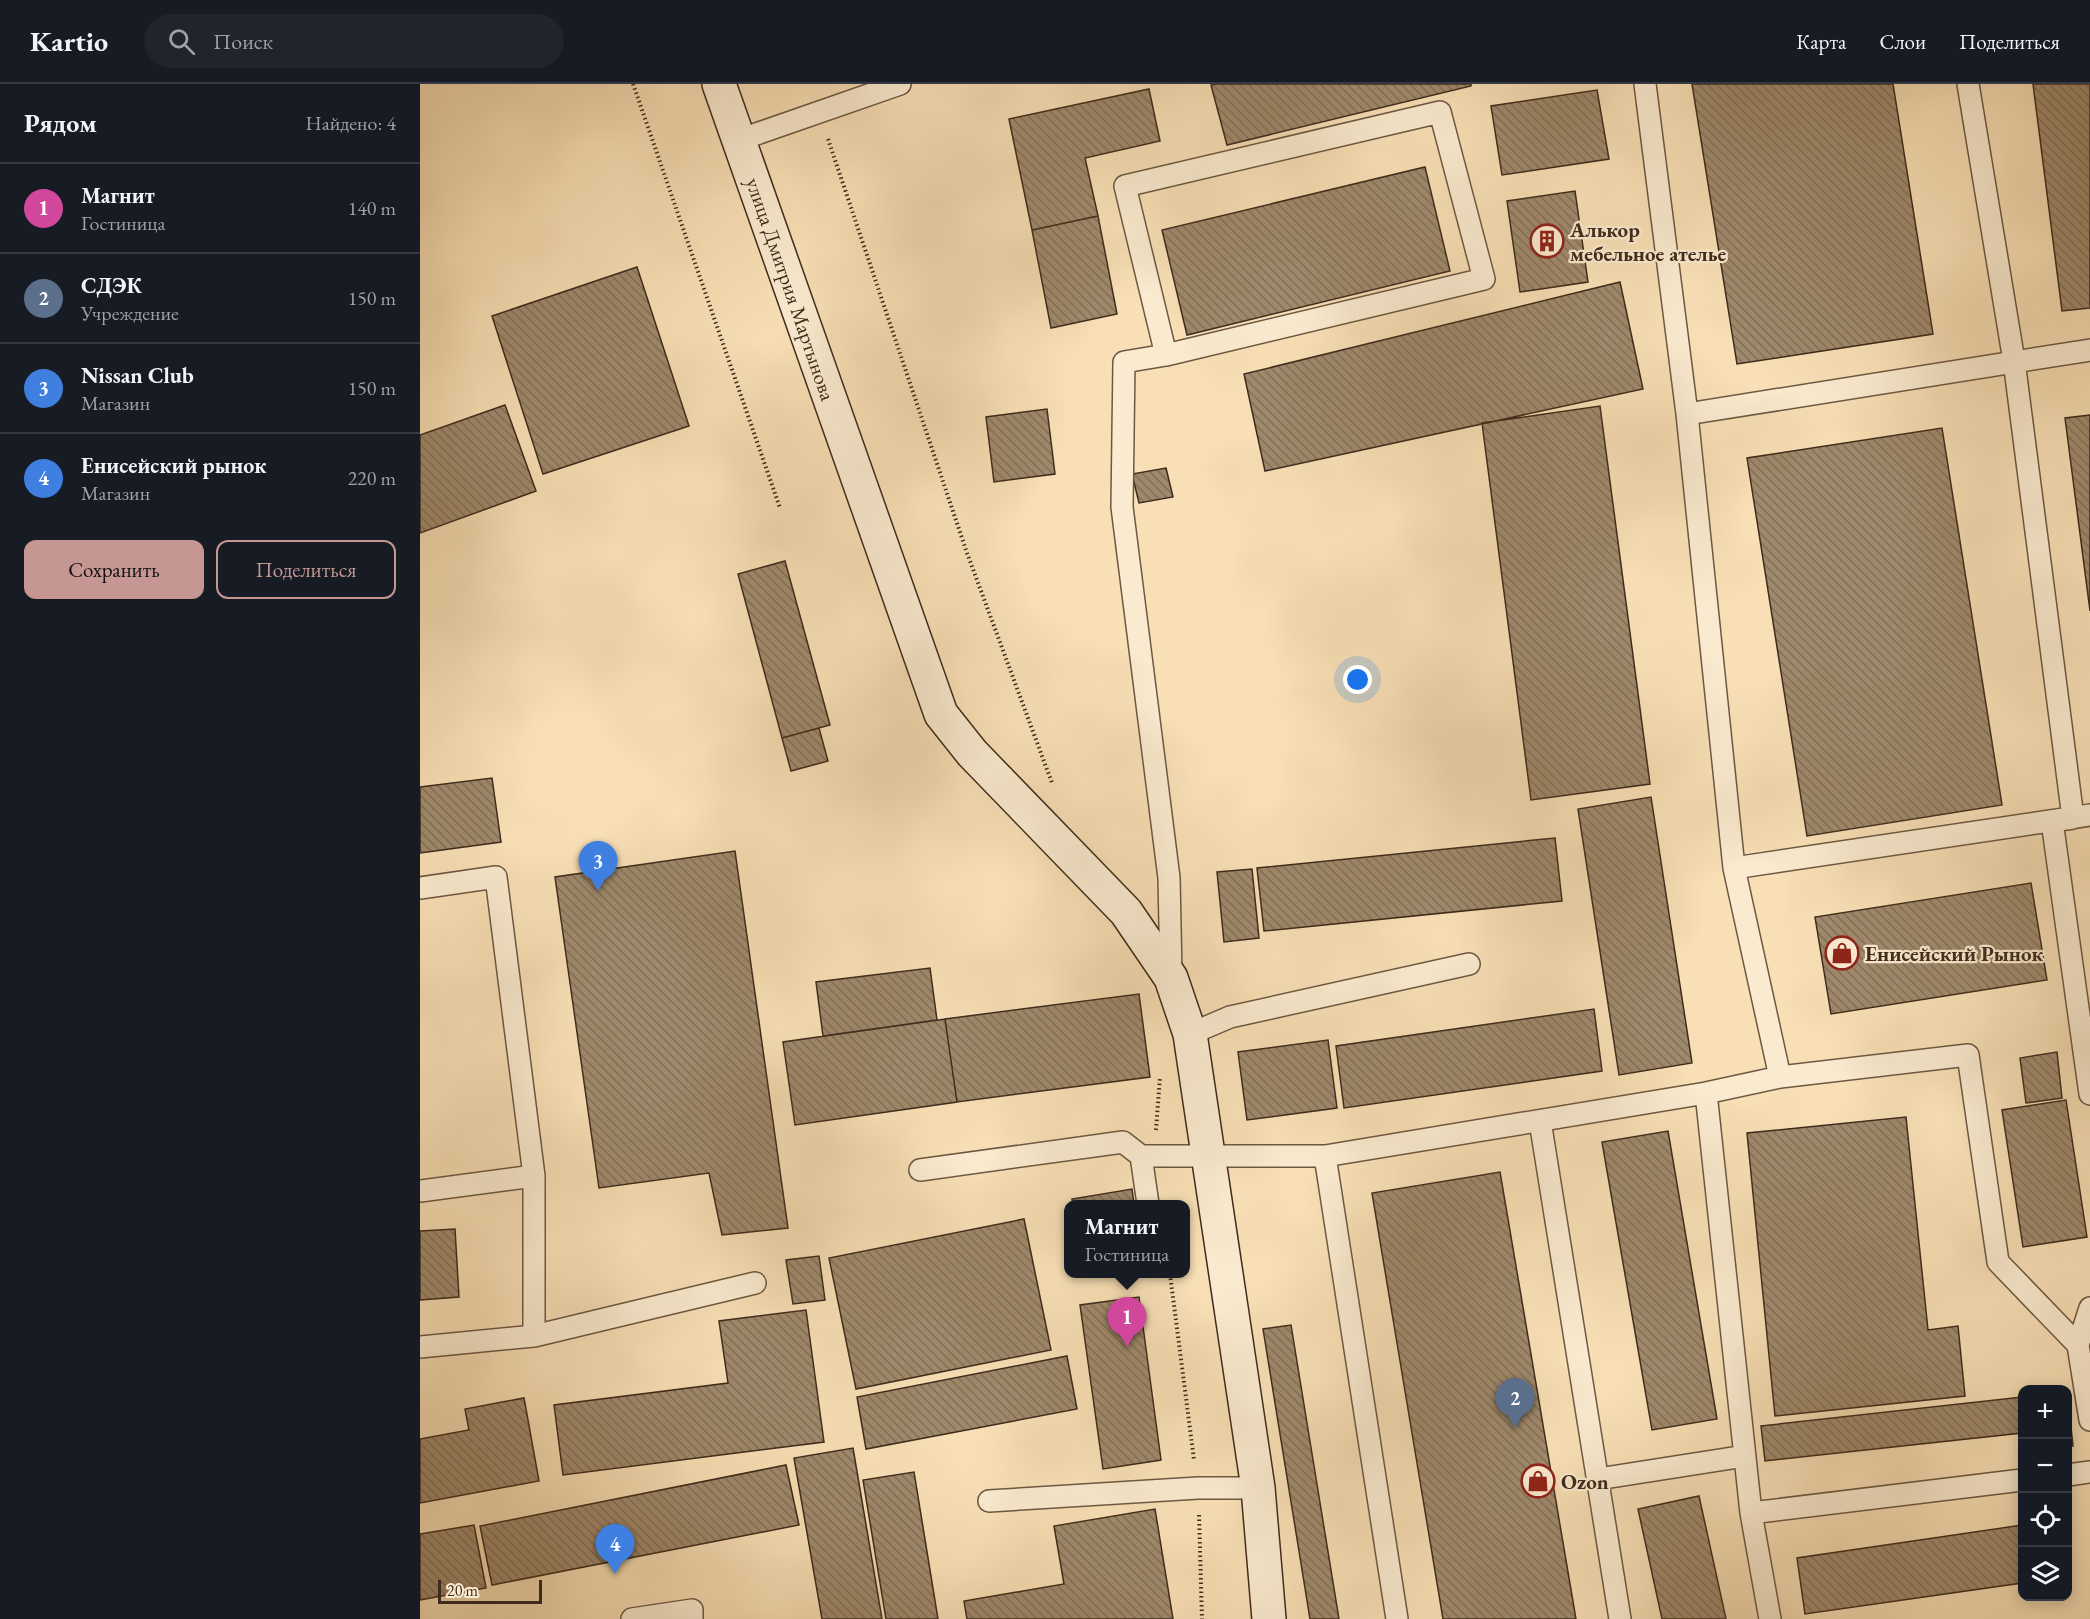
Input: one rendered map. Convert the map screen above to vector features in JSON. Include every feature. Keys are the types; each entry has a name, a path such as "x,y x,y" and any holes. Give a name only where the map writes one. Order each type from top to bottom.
{"street":[{"name":"улица Дмитрия Мартынова","path":"719,84 941,714 972,753 1126,912 1171,978 1190,1034 1258,1488 1269,1619"}],"lane":[{"path":"739,140 900,84"},
{"path":"1645,84 1687,414 1734,868 1780,1077"},
{"path":"1968,84 2014,361 2072,818 2090,1094"},
{"path":"1166,356 1125,186 1440,112 1484,279 1166,356 1124,362 1122,507 1169,878 1171,978"},
{"path":"1687,414 2090,350"},
{"path":"1734,868 2072,818"},
{"path":"420,888 496,877 534,1176 534,1336"},
{"path":"1190,1034 1230,1017 1469,964"},
{"path":"920,1170 1123,1142 1148,1155 1325,1156 1706,1093 1780,1077 1968,1055 1998,1263 2078,1345"},
{"path":"1706,1093 1751,1512 1770,1619"},
{"path":"1540,1121 1620,1619"},
{"path":"1148,1155 1148,1200"},
{"path":"1325,1156 1397,1619"},
{"path":"420,1191 534,1176"},
{"path":"420,1347 534,1336 755,1283"},
{"path":"2090,1308 2078,1345 2090,1420"},
{"path":"1598,1479 1745,1456"},
{"path":"2072,1474 2090,1472"},
{"path":"1751,1512 2018,1480"},
{"path":"989,1501 1198,1488 1258,1488"},
{"path":"632,1619 692,1610 692,1619"}],"path":[{"path":"633,84 780,508"},
{"path":"819,112 967,554 1057,796 1036,817"},
{"path":"1148,1155 1160,1073"},
{"path":"1171,1278 1198,1488 1202,1619"}],"building":[{"path":"1471,84 1471,86 1227,145 1211,85"},
{"path":"1692,84 1893,84 1933,334 1737,364"},
{"path":"2033,84 2090,84 2090,308 2062,311"},
{"path":"1149,89 1160,141 1085,158 1098,216 1032,230 1009,119"},
{"path":"1597,90 1609,159 1502,175 1491,106"},
{"path":"1425,167 1450,271 1187,335 1162,230"},
{"name":"Алькор мебельное ателье","path":"1575,191 1588,282 1520,292 1507,201"},
{"path":"1098,216 1117,314 1051,328 1032,230"},
{"path":"637,267 689,426 543,474 492,316"},
{"path":"1620,282 1643,389 1265,471 1244,374"},
{"path":"505,405 536,491 420,533 420,435"},
{"path":"1600,406 1650,784 1531,800 1482,423"},
{"path":"1047,409 1055,474 994,482 986,417"},
{"path":"2090,415 2090,611 2065,418"},
{"path":"1942,428 2002,805 1807,836 1747,458"},
{"path":"1166,468 1173,497 1139,503 1132,474"},
{"path":"785,561 830,725 782,738 738,574"},
{"path":"819,728 828,761 791,771 782,738"},
{"path":"492,778 501,842 420,853 420,787"},
{"path":"1651,797 1692,1063 1619,1075 1578,809"},
{"path":"1555,838 1562,901 1264,931 1257,868"},
{"path":"735,851 788,1228 722,1235 709,1173 599,1188 555,877"},
{"path":"1252,869 1259,938 1224,942 1217,872"},
{"path":"2031,883 2047,980 1831,1014 1815,917"},
{"path":"930,968 937,1020 823,1036 816,982"},
{"path":"1139,994 1150,1077 957,1102 945,1019"},
{"path":"1594,1009 1602,1071 1344,1108 1336,1046"},
{"path":"945,1019 957,1102 795,1125 783,1042"},
{"path":"1328,1040 1337,1108 1247,1120 1238,1052"},
{"path":"2057,1052 2062,1098 2026,1103 2020,1058"},
{"path":"2066,1100 2087,1237 2023,1247 2002,1110"},
{"path":"1906,1117 1928,1330 1958,1326 1965,1396 1775,1416 1747,1133"},
{"path":"1668,1131 1717,1419 1652,1430 1602,1142"},
{"path":"1500,1172 1576,1619 1443,1619 1372,1193"},
{"path":"1132,1189 1133,1200 1072,1200"},
{"path":"1024,1219 1051,1350 856,1389 829,1258"},
{"path":"455,1229 459,1297 420,1300 420,1231"},
{"path":"819,1256 825,1300 793,1304 786,1260"},
{"path":"1139,1297 1161,1460 1103,1469 1080,1305"},
{"path":"806,1310 824,1442 563,1475 554,1405 728,1383 719,1321"},
{"path":"1291,1325 1339,1619 1310,1619 1263,1329"},
{"path":"1067,1356 1077,1409 866,1449 857,1397"},
{"path":"2018,1397 2018,1433 1765,1461 1761,1426"},
{"path":"524,1398 539,1481 420,1503 420,1439 469,1430 465,1409"},
{"path":"853,1448 882,1619 822,1619 794,1458"},
{"path":"786,1465 799,1525 492,1585 480,1526"},
{"path":"914,1472 938,1619 886,1619 863,1480"},
{"path":"1699,1496 1726,1619 1662,1619 1638,1509"},
{"path":"1155,1509 1173,1619 967,1619 964,1601 1064,1584 1054,1526"},
{"path":"474,1525 486,1588 420,1600 420,1534"},
{"path":"2018,1526 2018,1584 1805,1614 1797,1558"}],"place":[{"name":"Алькор мебельное ателье","path":"1547,241"},
{"name":"Nissan Club","path":"598,891"},
{"name":"Енисейский Рынок","path":"1842,953"},
{"name":"Магнит","path":"1127,1347"},
{"name":"СДЭК","path":"1515,1428"},
{"name":"Ozon","path":"1538,1481"},
{"name":"Енисейский рынок","path":"615,1574"}]}
